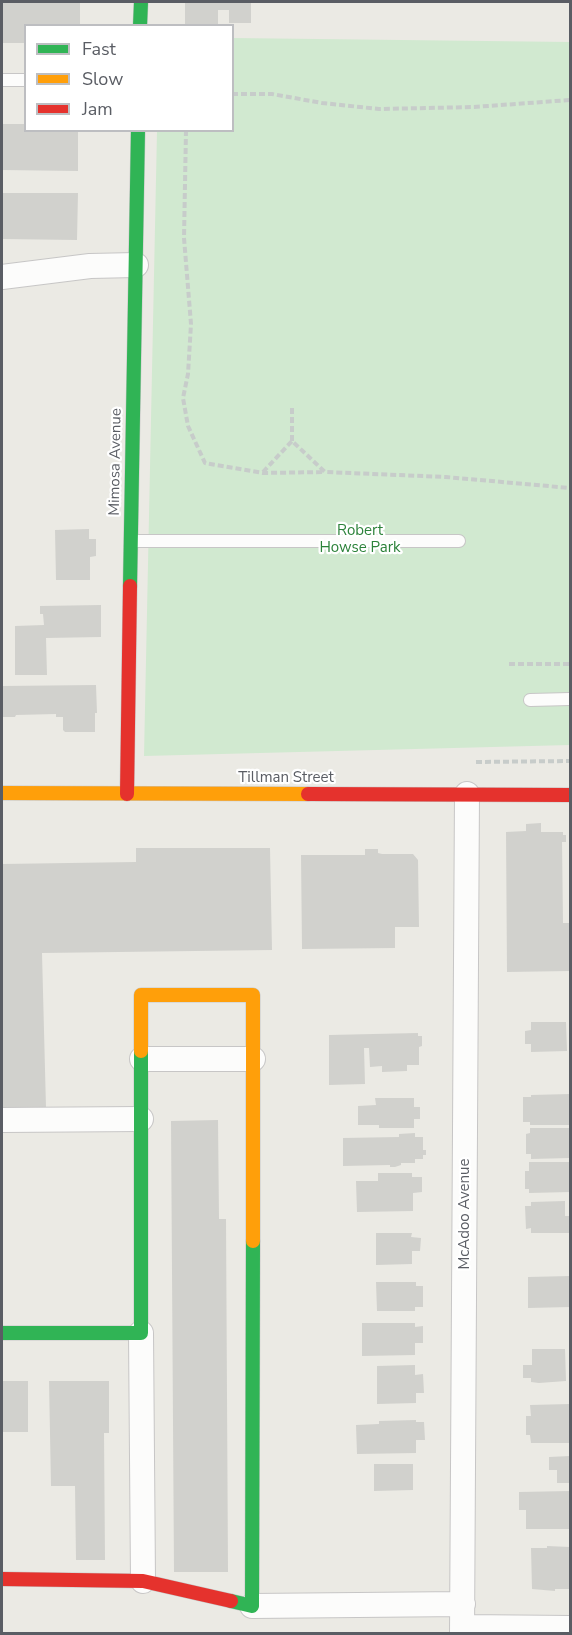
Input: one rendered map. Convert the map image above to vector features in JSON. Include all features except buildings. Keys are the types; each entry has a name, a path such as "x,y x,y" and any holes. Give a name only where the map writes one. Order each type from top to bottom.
{"street":[{"path":"140,24 141,2"},
{"name":"Mimosa Avenue","path":"127,794 138,132"},
{"path":"2,277 90,266 136,265"},
{"name":"Tillman Street","path":"2,794 570,795"},
{"name":"McAdoo Avenue","path":"463,1621 467,794"},
{"path":"143,1581 141,995 253,995 252,1606"},
{"path":"142,1059 253,1059"},
{"path":"2,1120 141,1119"},
{"path":"2,1333 141,1334"},
{"path":"2,1579 143,1581 252,1606 570,1628"}],"lane":[{"path":"2,80 24,80"},
{"path":"131,541 459,541"},
{"path":"530,700 570,699"}],"path":[{"path":"234,94 272,94 322,103 379,109 474,107 570,100"},
{"path":"186,132 184,238 191,324 188,374 183,398 188,426 205,463 263,473 325,472 446,477 570,488"},
{"path":"263,473 292,441 292,407"},
{"path":"292,441 325,472"},
{"path":"509,664 570,664"}],"green space":[{"name":"Robert Howse Park","path":"234,38 570,42 570,745 144,756 157,132 234,132"}],"traffic: fast":[{"path":"140,24 141,2"},
{"path":"130,586 138,132"},
{"path":"2,1333 141,1333 141,1051"},
{"path":"231,1601 252,1606 253,1241"}],"traffic: slow":[{"path":"2,793 308,794"},
{"path":"141,1051 141,995 253,995 253,1241"}],"traffic: jam":[{"path":"127,794 130,586"},
{"path":"308,794 570,795"},
{"path":"2,1579 143,1581 231,1601"}]}
